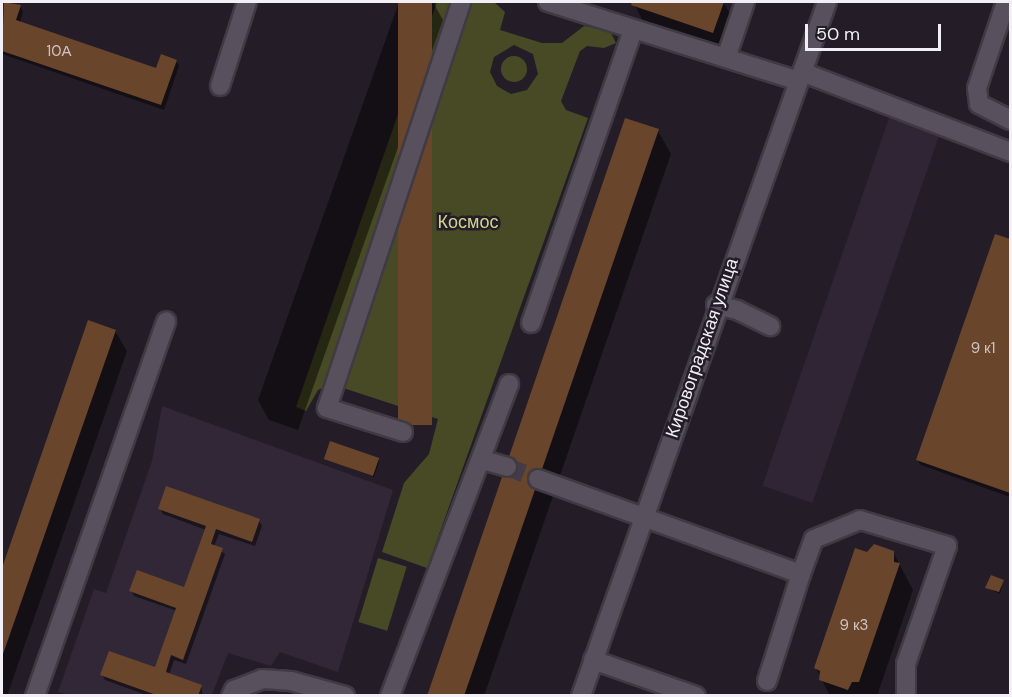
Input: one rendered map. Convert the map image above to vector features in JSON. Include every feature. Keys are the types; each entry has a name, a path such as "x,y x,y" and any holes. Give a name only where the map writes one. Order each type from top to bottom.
{"street":[{"path":"220,86 247,2"},
{"path":"403,432 327,408 461,2"},
{"path":"548,2 602,10 633,30 726,58 799,76 1011,152"},
{"path":"726,58 745,2"},
{"name":"Кировоградская улица","path":"581,696 716,305 826,2"},
{"path":"1005,2 977,88 979,104 1011,120"},
{"path":"531,323 633,30"},
{"path":"716,305 737,310 770,326"},
{"path":"35,696 166,321"},
{"path":"390,696 483,460 509,384"},
{"path":"483,460 507,467"},
{"path":"538,479 645,515 801,574"},
{"path":"767,681 814,539 860,520 947,546 906,664 906,696"},
{"path":"593,660 696,696"},
{"path":"231,696 234,690 262,679 291,681 345,696"}],"shaded area":[{"path":"889,118 939,135 812,503 762,486"},
{"path":"162,406 393,490 338,672 280,652 271,666 228,653 212,695 71,696 58,692 94,589 106,593 152,461"}],"green space":[{"name":"Космос","path":"437,2 494,2 505,12 500,30 542,43 562,43 584,26 610,31 616,43 604,48 587,46 580,51 561,101 566,110 588,118 427,568 382,552 404,483 429,454 438,419 331,384 318,390 306,411 296,407","holes":["514,45 533,54 538,74 527,90 511,94 497,86 490,72 494,57"]},
{"path":"514,56 523,60 527,69 523,78 514,82 505,78 501,69 505,60"},
{"path":"378,558 407,567 387,631 358,622"}],"building":[{"path":"4,2 21,5 16,20 156,68 161,54 177,60 161,105 2,51"},
{"path":"398,2 432,2 432,425 398,425"},
{"path":"632,2 724,2 713,33 631,5"},
{"path":"625,118 659,129 464,696 427,696"},
{"path":"995,234 1010,239 1010,493 916,460"},
{"path":"88,320 116,330 2,657 2,568"},
{"path":"330,441 379,458 373,476 324,459"},
{"path":"166,486 260,519 252,542 216,529 211,544 223,548 183,660 171,655 166,672 202,685 198,696 159,696 100,675 109,651 155,667 176,608 129,591 137,570 184,587 206,526 158,509"},
{"path":"874,544 894,551 894,562 900,563 859,682 852,682 848,690 819,680 820,671 814,668 855,548 867,552"},
{"path":"991,575 1004,580 999,592 985,588"}],"tunnel":[{"path":"507,467 538,479"}]}
